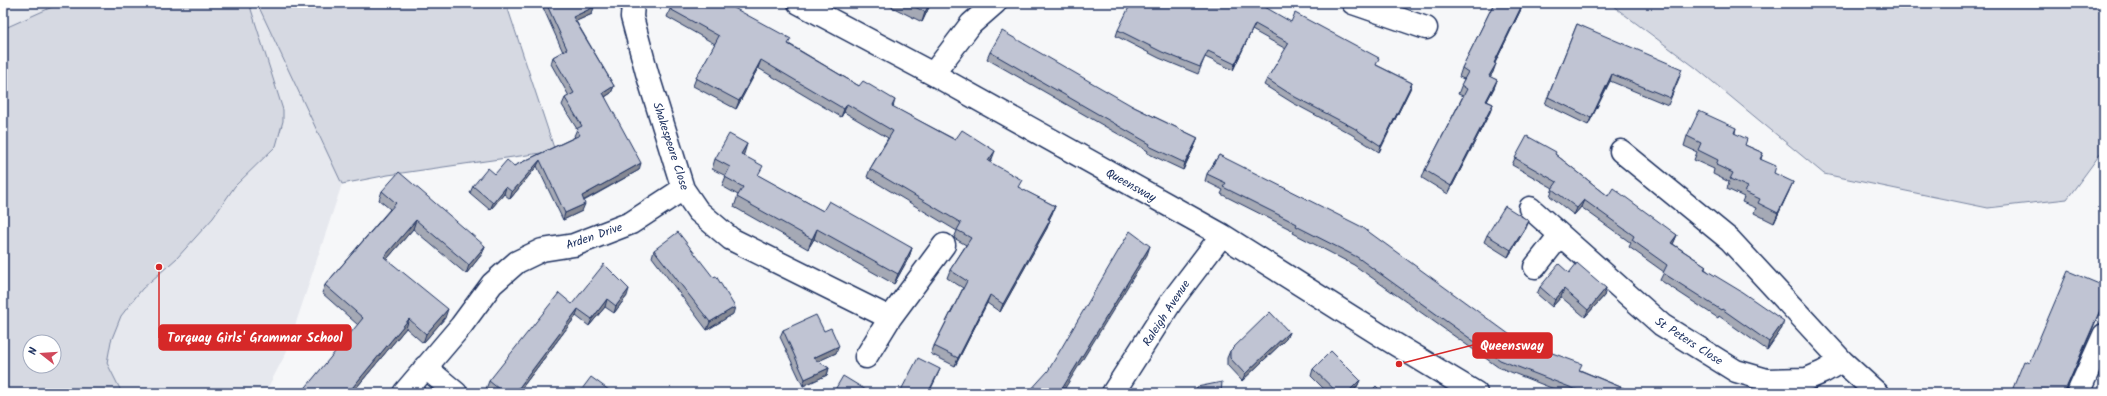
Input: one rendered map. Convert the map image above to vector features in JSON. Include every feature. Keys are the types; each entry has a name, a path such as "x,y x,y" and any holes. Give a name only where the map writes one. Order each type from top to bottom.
{"street":[{"name":"Shakespeare Close","path":"633,3 632,18 647,73 683,189 698,211 731,239 890,318"},
{"name":"Queensway","path":"799,3 933,74 1222,235 1378,334 1476,393"},
{"path":"933,74 971,24 995,3"},
{"path":"1353,3 1426,28"},
{"path":"1621,151 1730,240 1842,361 1877,393"},
{"name":"Arden Drive","path":"404,393 461,326 492,284 517,262 542,250 574,245 630,223 683,189"},
{"name":"St Peters Close","path":"1530,208 1662,325 1736,370 1768,380 1807,379 1842,361"},
{"name":"Raleigh Avenue","path":"1113,393 1171,302 1222,235"},
{"path":"1535,267 1560,235"},
{"path":"866,357 890,318 944,245"},
{"path":"2078,393 2104,335"},
{"path":"425,367 456,393"}],"shaded area":[{"path":"3,3 506,3 388,175 342,184 286,353 265,393 3,393"},
{"path":"61,3 249,3 283,110 283,121 276,146 235,186 213,218 177,258 142,289 121,316 111,341 107,363 122,393 3,393 3,29"},
{"path":"257,3 506,3 555,151 388,175 342,184"},
{"path":"1609,3 2104,3 2104,149 2067,199 1988,208 1824,174 1696,68"}],"building":[{"path":"546,3 592,3 594,7 573,17 614,86 603,93 641,163 582,196 585,204 565,213 540,160 512,192 506,187 493,203 473,186 488,168 495,174 507,160 514,166 580,135 576,129 582,126 565,98 574,93 553,57 567,49"},
{"path":"674,3 710,3 715,6 717,3 725,3 791,39 788,44 859,86 863,81 895,100 892,106 955,140 962,130 995,151 988,161 1022,180 1018,187 1055,206 1048,219 1050,220 1003,304 990,295 958,358 934,346 967,281 950,270 971,238 957,230 961,223 870,169 893,131 847,104 844,109 761,60 739,101 696,78 719,36 670,9"},
{"path":"907,3 930,3 925,12"},
{"path":"1131,3 1258,3 1291,22 1295,13 1379,58 1376,65 1412,83 1381,146 1354,128 1295,97 1267,79 1289,43 1255,24 1235,64 1208,51 1200,67 1162,52 1118,30"},
{"path":"1494,3 1523,3 1494,63 1496,64 1489,76 1497,80 1486,101 1493,104 1451,186 1425,170 1467,89 1461,85 1468,72 1462,68"},
{"path":"1577,24 1682,69 1670,98 1612,74 1591,118 1548,97"},
{"path":"1002,31 1134,107 1198,138 1185,163 1149,146 1150,144 990,52"},
{"path":"1699,111 1736,128 1734,133 1747,139 1745,145 1763,153 1760,159 1776,166 1774,173 1793,182 1778,213 1758,203 1760,199 1745,192 1748,187 1730,179 1733,173 1716,165 1718,160 1698,150 1701,143 1687,136"},
{"path":"729,134 747,144 741,154 763,166 758,175 823,211 829,201 912,248 898,274 817,229 812,239 737,197 743,187 725,177 730,167 715,159"},
{"path":"1527,136 1556,152 1555,154 1608,196 1613,188 1677,235 1671,243 1706,266 1704,269 1742,292 1784,321 1769,342 1722,309 1721,310 1663,273 1667,265 1632,240 1634,236 1584,200 1577,208 1552,189 1557,182 1515,158"},
{"path":"1219,155 1362,227 1517,340 1582,364 1579,370 1635,393 1585,393 1500,360 1357,257 1296,226 1297,224 1223,187 1226,183 1207,174"},
{"path":"399,172 485,246 469,265 416,220 384,257 448,309 426,334 409,319 348,393 303,393 302,392 363,318 325,285 396,203 382,191"},
{"path":"1505,206 1529,221 1511,250 1487,235"},
{"path":"1130,231 1150,246 1060,392 1028,393 1048,371"},
{"path":"678,232 713,277 716,276 735,307 710,322 654,250"},
{"path":"1577,263 1606,288 1588,310 1564,289 1555,300 1540,287 1559,264 1569,273"},
{"path":"604,264 629,289 616,306 607,299 592,319 578,309 515,393 504,393 489,381 559,293 572,304"},
{"path":"2068,271 2104,286 2104,301 2064,393 2011,393 2024,361 2029,363"},
{"path":"1270,312 1289,332 1245,374 1230,358 1230,351"},
{"path":"816,315 824,331 831,328 839,346 813,358 829,368 805,379 783,330"},
{"path":"1331,351 1360,380 1347,393 1338,393 1313,369"},
{"path":"918,358 940,369 928,393 900,392"},
{"path":"843,376 871,393 833,393"},
{"path":"591,377 613,393 579,393"},
{"path":"1222,382 1221,393 1197,393 1197,387"},
{"path":"1376,386 1383,393 1369,393"}],"place":[{"name":"Torquay Girls' Grammar School","path":"159,267"},
{"name":"Queensway","path":"1399,364"}]}
